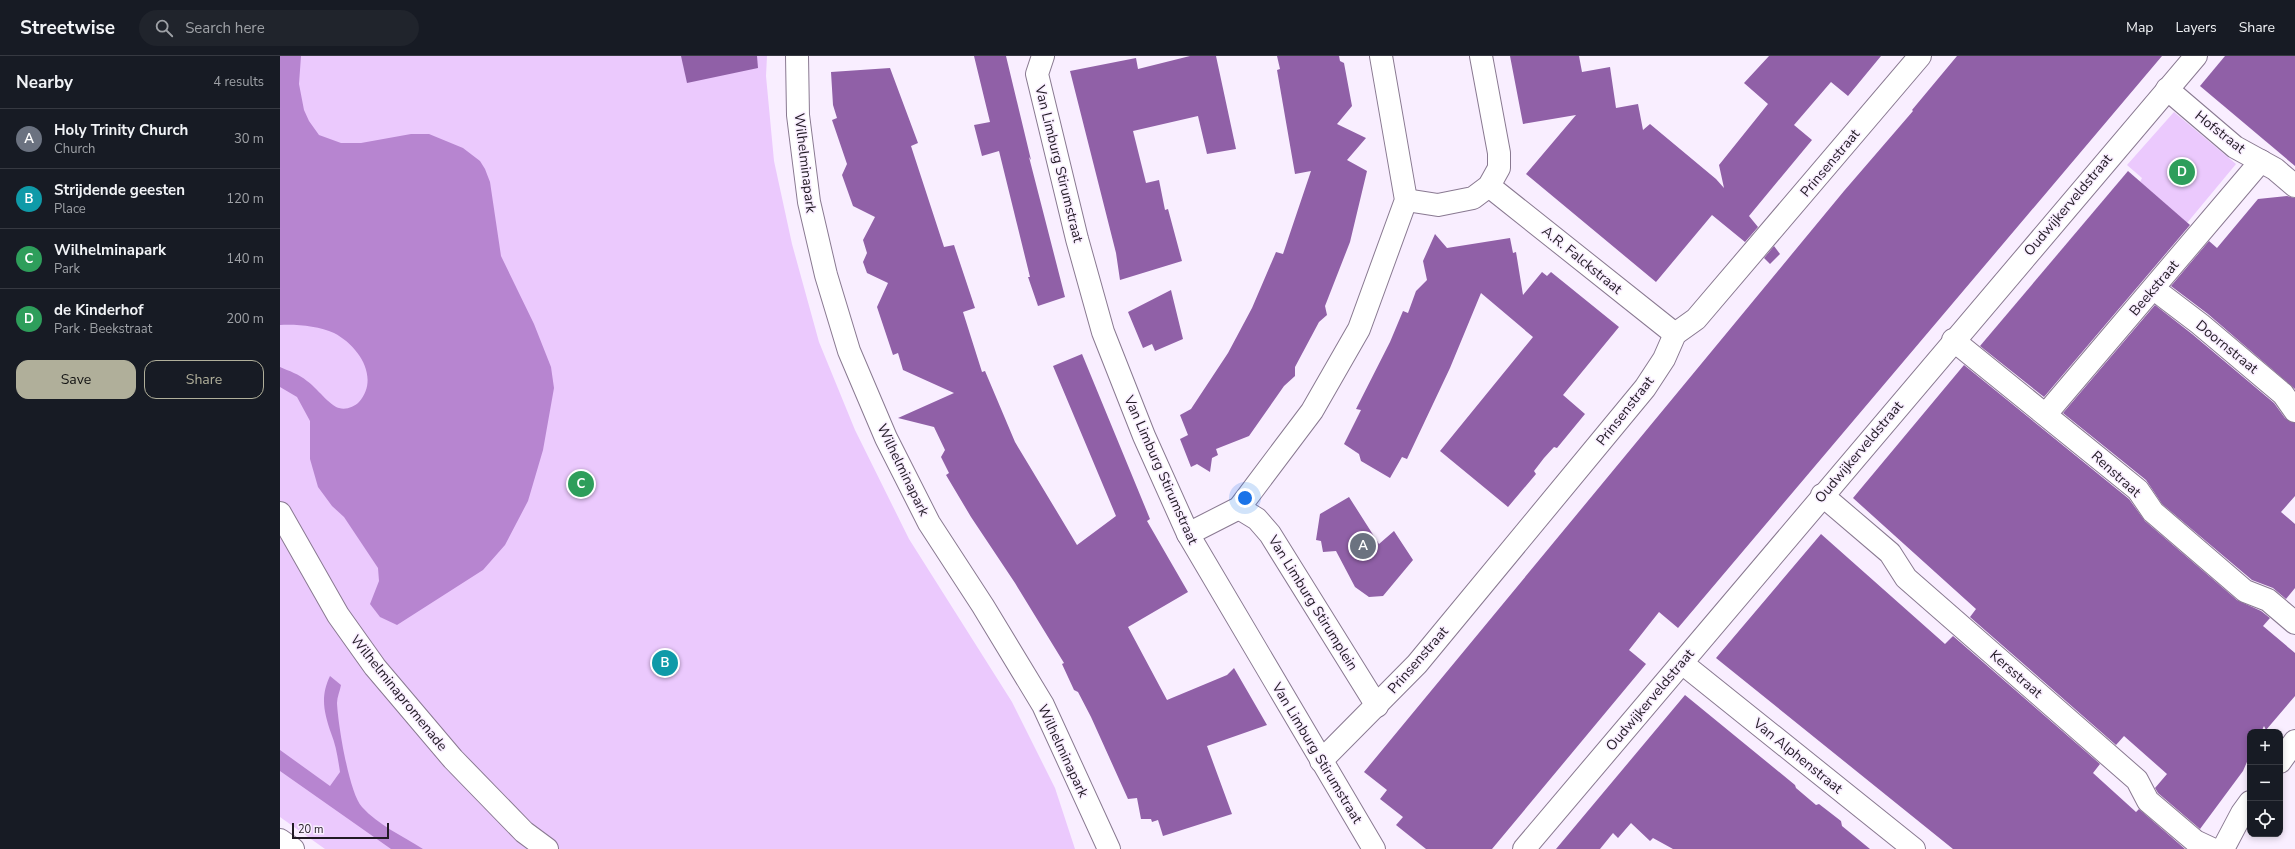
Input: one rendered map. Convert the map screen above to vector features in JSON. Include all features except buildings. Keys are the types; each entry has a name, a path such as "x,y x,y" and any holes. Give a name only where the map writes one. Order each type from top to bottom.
{"street":[{"name":"Wilhelminapark","path":"797,56 798,115 808,202 826,275 849,351 886,438 929,522 983,606 1042,705 1109,849"},
{"name":"Van Limburg Stirumstraat","path":"1043,56 1037,74 1077,239 1103,332 1144,436 1188,534 1374,849"},
{"path":"1188,534 1239,508 1312,410 1360,330 1406,200 1381,56"},
{"path":"1406,200 1438,205 1473,198 1489,186 1499,168 1499,153 1481,56"},
{"name":"Prinsenstraat","path":"1321,761 1417,664 1645,388 1664,359 1675,334 1696,319 1920,56"},
{"name":"Oudwijkerveldstraat","path":"1524,849 1953,340 2196,56"},
{"name":"Hofstraat","path":"2168,89 2235,147 2275,169 2295,186"},
{"name":"Beekstraat","path":"2046,414 2154,289 2261,161"},
{"name":"A.R. Falckstraat","path":"1489,186 1675,334"},
{"name":"Doornstraat","path":"2154,289 2283,394 2295,411"},
{"name":"Renstraat","path":"1953,340 2138,490 2153,512 2245,591 2268,600 2295,623"},
{"name":"Kersstraat","path":"1822,495 1890,553 1906,578 2137,780 2148,801 2195,841 2212,849"},
{"name":"Van Limburg Stirumplein","path":"1239,508 1257,519 1270,534 1377,706"},
{"name":"Wilhelminapromenade","path":"280,513 338,615 376,667 453,759 524,832 547,849"},
{"name":"Van Alphenstraat","path":"1682,663 1914,849"},
{"path":"2283,758 2295,741"},
{"path":"2223,849 2242,812 2247,806"},
{"path":"280,840 293,849"}],"shaded area":[{"path":"280,56 767,56 766,76 774,161 792,244 819,342 855,430 909,539 1012,702 1055,788 1075,849 325,849 280,817"},
{"path":"280,56 301,56 299,84 304,110 309,121 319,135 341,143 361,143 411,134 429,134 463,148 480,161 490,182 501,256 534,324 551,367 554,388 543,450 528,501 505,545 483,570 397,625 380,617 370,604 379,581 378,568 344,517 332,506 318,487 310,459 310,421 297,397 280,387 280,367 301,376 331,404 335,407 344,409 352,407 359,402 365,393 367,373 364,363 358,354 343,339 334,333 315,327 280,325"},
{"path":"2174,112 2236,164 2187,223 2140,182 2142,178 2127,165"},
{"path":"330,676 341,685 337,698 340,726 345,758 357,799 362,807 375,819 423,849 391,849 280,771 280,750 330,786 340,772 336,747 326,718 324,704 325,691"}],"place":[{"name":"de Kinderhof","path":"2182,172"},
{"name":"Wilhelminapark","path":"581,484"},
{"name":"Holy Trinity Church","path":"1363,546"},
{"name":"Strijdende geesten","path":"665,663"}]}
